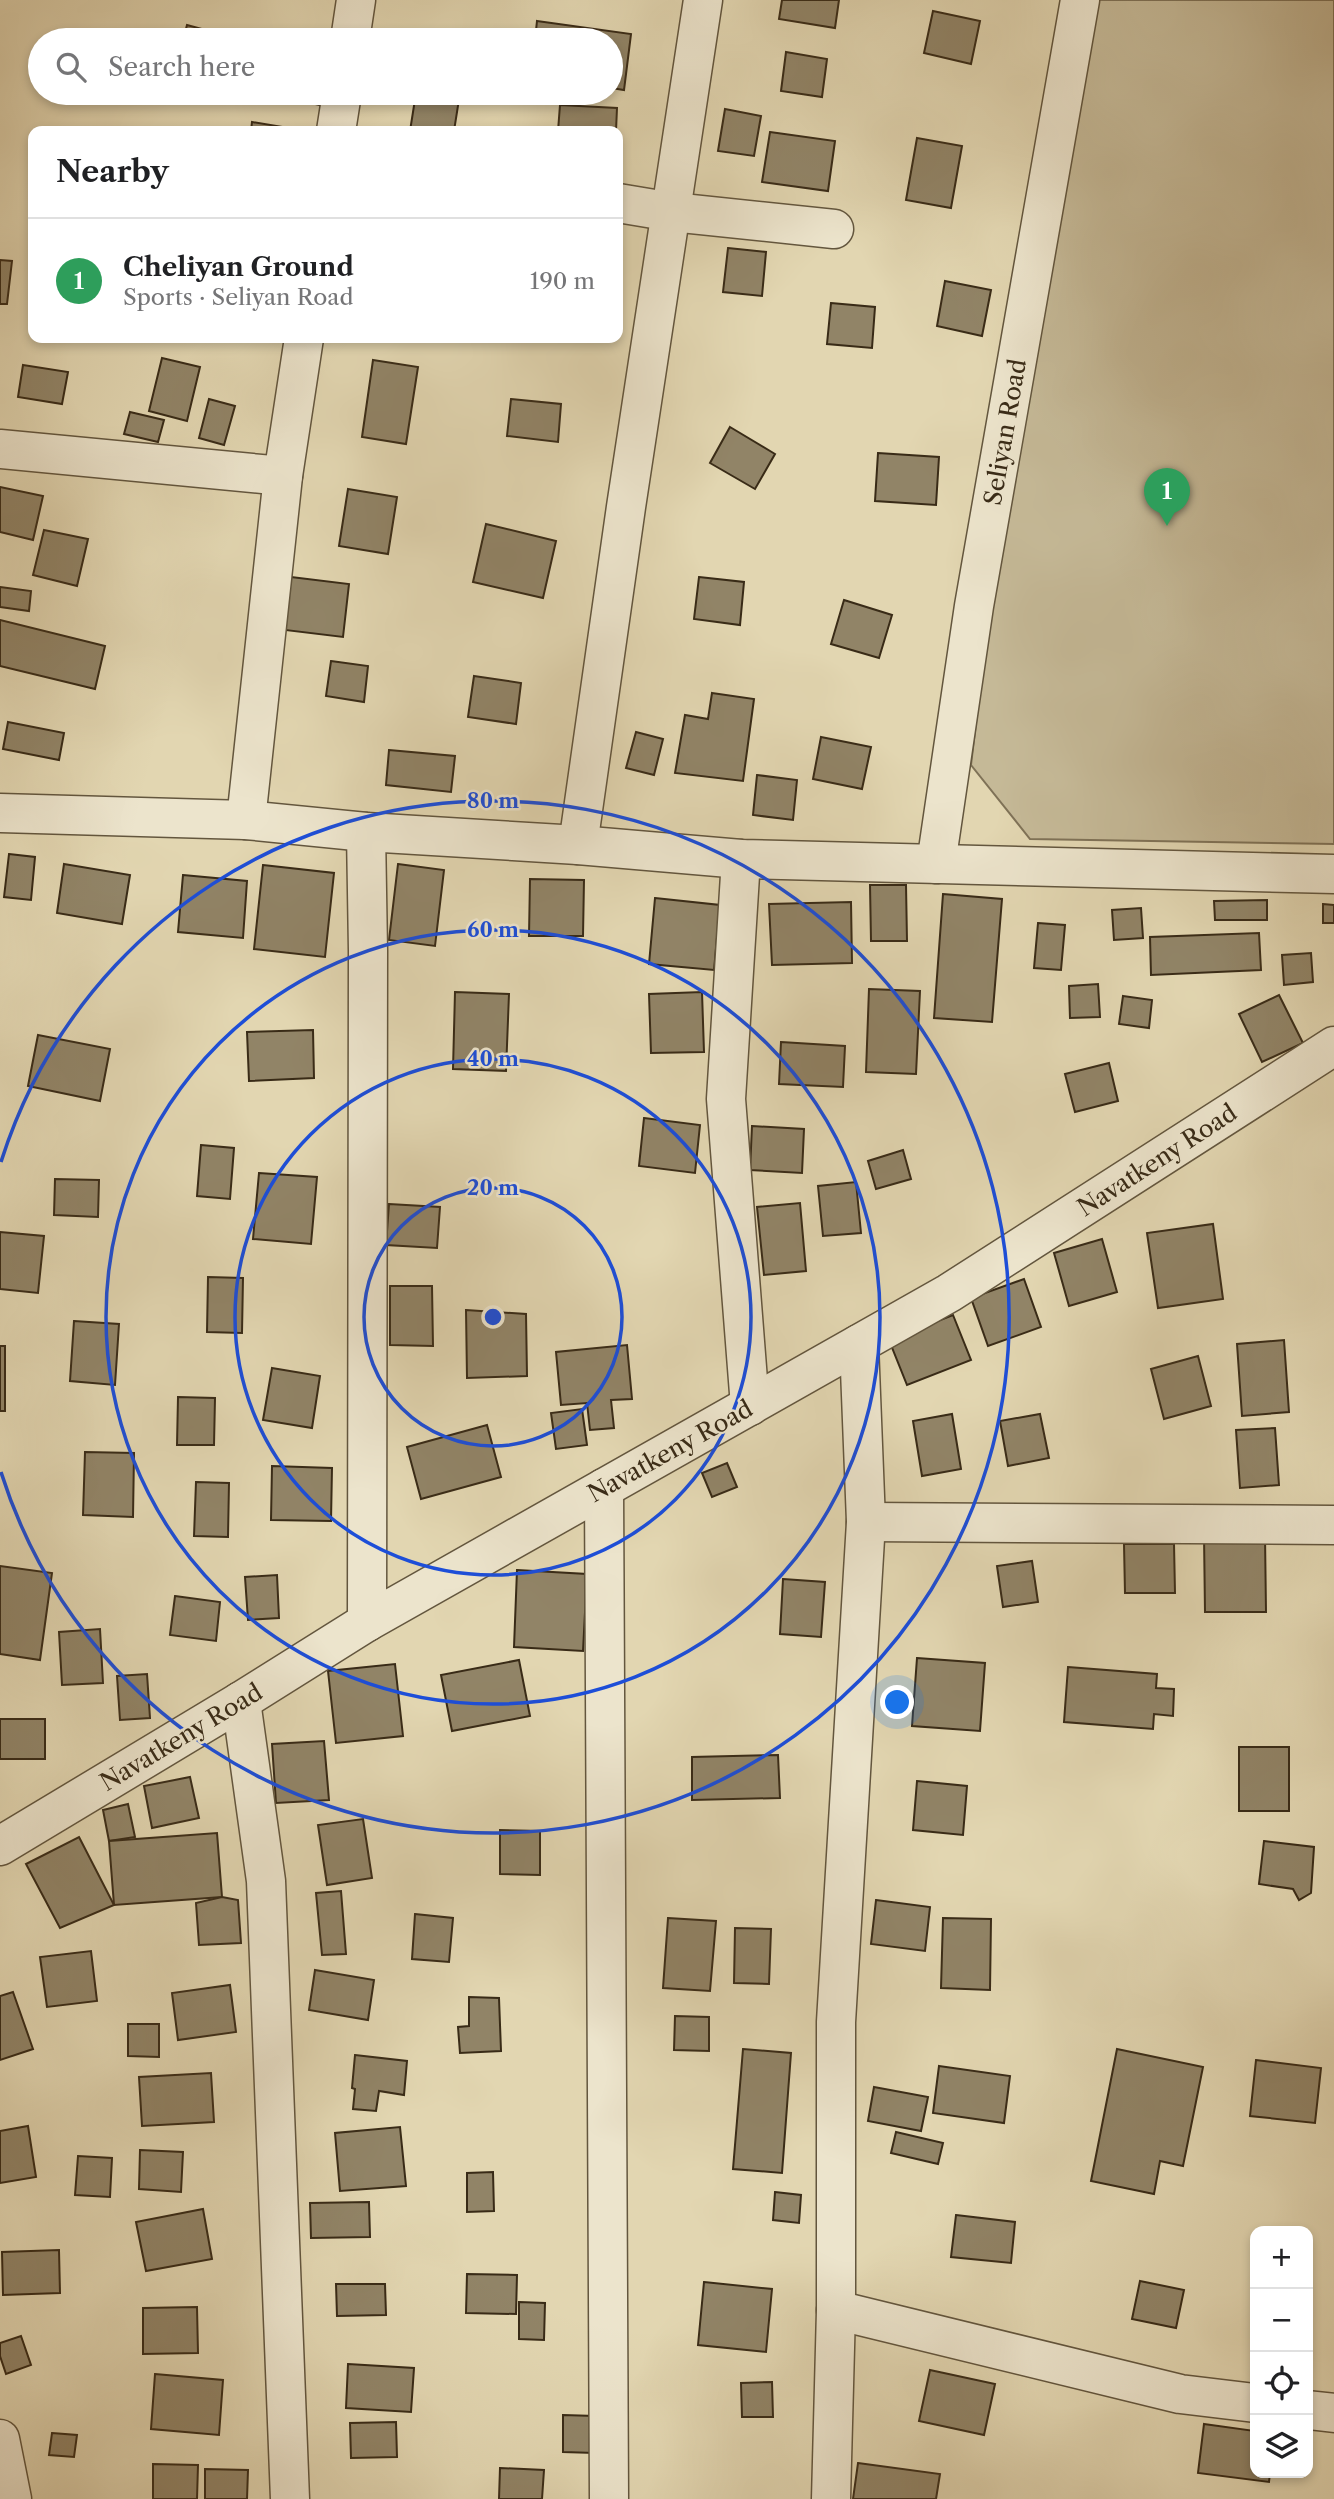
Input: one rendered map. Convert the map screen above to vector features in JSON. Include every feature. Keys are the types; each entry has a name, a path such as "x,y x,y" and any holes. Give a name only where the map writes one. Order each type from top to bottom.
{"street":[{"path":"352,28 356,0"},
{"path":"578,845 703,0"},
{"name":"Seliyan Road","path":"936,864 974,606 1080,0"},
{"path":"337,126 340,105"},
{"path":"623,205 834,229"},
{"path":"246,820 283,476 303,343"},
{"path":"0,449 283,476"},
{"path":"0,813 246,820 366,832 578,845 741,859 1334,874"},
{"path":"366,832 367,1622"},
{"path":"741,859 726,1099 750,1406"},
{"name":"Navatkeny Road","path":"0,1846 367,1622 949,1293 1334,1046"},
{"path":"831,2499 836,2311 836,2022 866,1522 859,1345"},
{"path":"604,1488 609,2499"},
{"path":"866,1522 1334,1524"},
{"path":"241,1701 266,1881 290,2499"},
{"path":"836,2311 1180,2394 1250,2402"},
{"path":"1313,2411 1334,2413"},
{"path":"0,2439 12,2499"}],"shaded area":[{"path":"1091,0 1334,0 1334,844 1030,839 971,765 1037,206"}],"building":[{"path":"782,0 839,0 835,28 779,19"},
{"path":"933,11 980,21 971,64 924,53"},
{"path":"537,21 588,28 536,28"},
{"path":"623,33 631,34 623,90"},
{"path":"786,52 827,59 822,97 781,91"},
{"path":"414,105 458,105 455,126 411,126"},
{"path":"560,105 617,108 616,126 558,126"},
{"path":"725,109 761,116 754,156 718,151"},
{"path":"252,122 276,126 252,126"},
{"path":"770,132 835,141 828,191 762,182"},
{"path":"917,138 962,146 951,208 906,200"},
{"path":"728,248 766,252 762,296 723,292"},
{"path":"0,260 12,261 7,304 0,304"},
{"path":"945,281 991,290 982,336 937,326"},
{"path":"831,303 875,307 872,348 827,344"},
{"path":"162,358 200,367 187,421 149,411"},
{"path":"373,360 418,367 406,444 362,437"},
{"path":"23,365 68,372 62,404 18,397"},
{"path":"209,399 235,406 224,445 199,438"},
{"path":"511,399 561,404 558,442 507,436"},
{"path":"130,412 164,420 158,442 124,434"},
{"path":"730,427 775,454 755,489 710,463"},
{"path":"878,453 939,457 936,505 875,501"},
{"path":"0,487 43,496 33,540 0,532"},
{"path":"348,489 397,497 388,554 339,546"},
{"path":"486,524 556,541 543,598 473,582"},
{"path":"44,530 88,539 77,586 33,575"},
{"path":"291,577 349,584 343,637 285,630"},
{"path":"699,577 744,582 740,625 694,619"},
{"path":"0,587 31,591 29,611 0,607"},
{"path":"844,600 892,615 879,658 831,644"},
{"path":"0,620 105,646 95,689 0,666"},
{"path":"331,661 368,666 364,702 326,696"},
{"path":"474,676 521,683 516,724 468,717"},
{"path":"712,693 754,699 743,781 675,773 685,715 708,719"},
{"path":"8,722 64,733 59,760 3,749"},
{"path":"636,732 663,739 654,775 626,768"},
{"path":"821,737 871,747 862,789 813,779"},
{"path":"389,750 455,756 451,792 386,785"},
{"path":"757,775 797,780 793,820 753,815"},
{"path":"9,854 35,857 31,900 4,897"},
{"path":"64,864 130,875 122,924 57,913"},
{"path":"398,864 444,870 435,946 389,940"},
{"path":"263,865 334,873 325,957 254,949"},
{"path":"183,875 247,881 243,938 178,932"},
{"path":"530,879 584,880 583,936 529,936"},
{"path":"870,885 906,885 907,941 871,941"},
{"path":"943,894 1002,899 992,1022 934,1018"},
{"path":"655,898 720,905 714,970 649,964"},
{"path":"1267,900 1267,920 1215,920 1214,901"},
{"path":"851,902 852,963 772,965 769,904"},
{"path":"1323,904 1334,905 1334,923 1323,923"},
{"path":"1141,908 1143,938 1114,940 1112,910"},
{"path":"1038,923 1065,925 1061,970 1034,968"},
{"path":"1259,933 1261,970 1151,975 1150,937"},
{"path":"1311,953 1313,982 1284,985 1282,955"},
{"path":"1098,984 1100,1017 1070,1018 1069,986"},
{"path":"869,989 920,991 916,1074 866,1072"},
{"path":"455,992 509,994 506,1071 453,1069"},
{"path":"702,992 704,1052 651,1053 649,994"},
{"path":"1279,995 1303,1043 1262,1062 1239,1014"},
{"path":"1123,996 1152,1000 1149,1028 1119,1024"},
{"path":"313,1030 314,1078 249,1081 247,1032"},
{"path":"38,1035 110,1049 100,1101 28,1086"},
{"path":"781,1042 845,1046 843,1087 779,1084"},
{"path":"1109,1063 1118,1101 1075,1112 1065,1074"},
{"path":"644,1118 700,1125 695,1173 639,1166"},
{"path":"752,1126 804,1129 802,1173 750,1170"},
{"path":"201,1145 234,1148 230,1199 197,1196"},
{"path":"903,1150 911,1179 876,1189 868,1161"},
{"path":"259,1173 317,1177 311,1244 253,1239"},
{"path":"55,1179 99,1180 98,1217 54,1215"},
{"path":"856,1182 861,1233 823,1236 818,1186"},
{"path":"800,1203 806,1271 764,1275 757,1207"},
{"path":"389,1204 440,1207 437,1248 386,1245"},
{"path":"1213,1224 1223,1299 1158,1308 1147,1233"},
{"path":"0,1232 44,1236 38,1293 0,1289"},
{"path":"1102,1239 1117,1292 1069,1306 1054,1253"},
{"path":"208,1277 243,1278 242,1333 207,1332"},
{"path":"1024,1279 1041,1327 988,1346 971,1298"},
{"path":"390,1286 432,1286 433,1346 390,1345"},
{"path":"466,1310 526,1314 527,1376 467,1378"},
{"path":"953,1315 971,1360 907,1385 889,1340"},
{"path":"74,1321 119,1324 115,1385 70,1381"},
{"path":"1284,1340 1289,1412 1242,1416 1237,1344"},
{"path":"627,1345 632,1399 611,1400 614,1428 590,1430 587,1403 561,1405 556,1352"},
{"path":"0,1346 5,1346 5,1411 0,1411"},
{"path":"1198,1356 1211,1406 1164,1419 1151,1369"},
{"path":"272,1368 320,1376 312,1428 263,1420"},
{"path":"178,1397 215,1398 214,1445 177,1445"},
{"path":"582,1409 587,1445 556,1449 551,1413"},
{"path":"952,1414 961,1469 922,1476 913,1421"},
{"path":"1040,1414 1049,1458 1008,1466 1000,1421"},
{"path":"487,1425 501,1477 421,1499 407,1447"},
{"path":"1275,1428 1279,1485 1240,1488 1236,1430"},
{"path":"85,1452 134,1453 133,1517 83,1515"},
{"path":"727,1463 737,1487 712,1497 702,1473"},
{"path":"272,1466 332,1468 331,1521 271,1520"},
{"path":"196,1482 229,1483 228,1537 194,1536"},
{"path":"1204,1535 1265,1535 1266,1612 1205,1612"},
{"path":"1124,1544 1174,1544 1175,1593 1125,1593"},
{"path":"1032,1561 1038,1602 1003,1607 997,1566"},
{"path":"0,1566 52,1573 40,1660 0,1654"},
{"path":"517,1570 587,1574 583,1651 514,1647"},
{"path":"277,1575 279,1618 248,1620 245,1577"},
{"path":"783,1579 825,1582 821,1637 780,1634"},
{"path":"175,1596 220,1602 216,1641 170,1635"},
{"path":"100,1629 103,1683 62,1685 59,1632"},
{"path":"917,1658 985,1663 980,1731 912,1726"},
{"path":"519,1660 530,1716 452,1731 441,1675"},
{"path":"395,1664 403,1736 336,1743 328,1671"},
{"path":"1068,1667 1157,1674 1156,1688 1174,1689 1173,1716 1154,1714 1153,1729 1064,1722"},
{"path":"147,1674 150,1718 120,1720 117,1676"},
{"path":"0,1719 45,1719 45,1759 0,1759"},
{"path":"324,1741 329,1800 276,1803 272,1744"},
{"path":"1239,1747 1289,1747 1289,1811 1239,1811"},
{"path":"778,1755 780,1798 692,1800 692,1757"},
{"path":"190,1777 199,1818 152,1828 144,1786"},
{"path":"917,1781 967,1786 963,1835 913,1830"},
{"path":"128,1804 135,1837 109,1841 103,1810"},
{"path":"363,1819 372,1878 327,1885 318,1825"},
{"path":"500,1830 540,1831 540,1875 500,1874"},
{"path":"217,1833 222,1897 114,1905 109,1841"},
{"path":"79,1837 114,1905 60,1928 26,1864"},
{"path":"1264,1841 1314,1847 1311,1893 1299,1900 1293,1889 1259,1884"},
{"path":"341,1891 346,1954 322,1955 316,1893"},
{"path":"222,1897 238,1900 241,1943 199,1945 196,1903"},
{"path":"876,1900 930,1907 925,1951 871,1944"},
{"path":"415,1914 453,1918 449,1962 412,1959"},
{"path":"668,1918 716,1921 710,1991 663,1988"},
{"path":"943,1918 991,1919 990,1990 941,1988"},
{"path":"735,1928 771,1929 769,1984 734,1983"},
{"path":"91,1951 97,2001 47,2007 40,1957"},
{"path":"315,1970 374,1980 368,2020 309,2010"},
{"path":"230,1985 236,2032 178,2040 172,1993"},
{"path":"13,1992 33,2049 0,2060 0,1996"},
{"path":"469,1997 499,1998 501,2051 460,2053 458,2027 469,2026"},
{"path":"675,2016 709,2017 709,2051 674,2050"},
{"path":"128,2024 159,2024 159,2057 128,2056"},
{"path":"743,2049 791,2053 782,2173 733,2169"},
{"path":"1117,2049 1203,2067 1183,2166 1160,2161 1154,2194 1091,2181"},
{"path":"355,2055 407,2061 404,2095 379,2091 376,2111 353,2109"},
{"path":"1256,2060 1321,2068 1315,2123 1250,2116"},
{"path":"939,2066 1010,2076 1004,2123 933,2113"},
{"path":"211,2073 214,2122 142,2126 139,2077"},
{"path":"874,2087 928,2097 921,2131 868,2121"},
{"path":"28,2126 36,2177 0,2183 0,2131"},
{"path":"400,2127 406,2186 340,2191 335,2133"},
{"path":"896,2132 943,2143 938,2164 891,2153"},
{"path":"140,2150 183,2152 181,2192 139,2189"},
{"path":"78,2156 112,2158 110,2197 75,2195"},
{"path":"493,2172 494,2211 467,2212 467,2173"},
{"path":"775,2192 801,2195 799,2223 773,2220"},
{"path":"369,2202 370,2237 311,2238 310,2203"},
{"path":"203,2209 212,2259 146,2271 136,2222"},
{"path":"956,2215 1015,2222 1011,2263 951,2257"},
{"path":"59,2250 60,2293 3,2295 2,2252"},
{"path":"467,2274 517,2275 516,2314 466,2313"},
{"path":"1140,2281 1184,2290 1176,2328 1132,2319"},
{"path":"704,2282 772,2289 766,2352 698,2345"},
{"path":"336,2284 385,2284 386,2315 337,2316"},
{"path":"519,2302 545,2303 544,2340 519,2339"},
{"path":"197,2307 198,2353 143,2354 143,2308"},
{"path":"21,2336 31,2365 6,2374 0,2356 0,2343"},
{"path":"348,2364 414,2368 411,2412 346,2408"},
{"path":"930,2370 995,2384 984,2435 919,2421"},
{"path":"155,2374 223,2380 219,2435 151,2429"},
{"path":"772,2382 773,2417 742,2417 741,2383"},
{"path":"563,2415 595,2416 595,2453 563,2452"},
{"path":"396,2422 397,2457 351,2458 350,2423"},
{"path":"1204,2424 1250,2430 1250,2478 1269,2478 1269,2482 1198,2473"},
{"path":"52,2433 77,2435 74,2457 49,2455"},
{"path":"858,2463 940,2474 936,2499 853,2499"},
{"path":"153,2464 198,2465 197,2499 153,2499"},
{"path":"500,2468 544,2470 542,2499 499,2499"},
{"path":"205,2469 248,2470 247,2499 205,2499"}],"place":[{"name":"Cheliyan Ground","path":"1167,526"}]}
